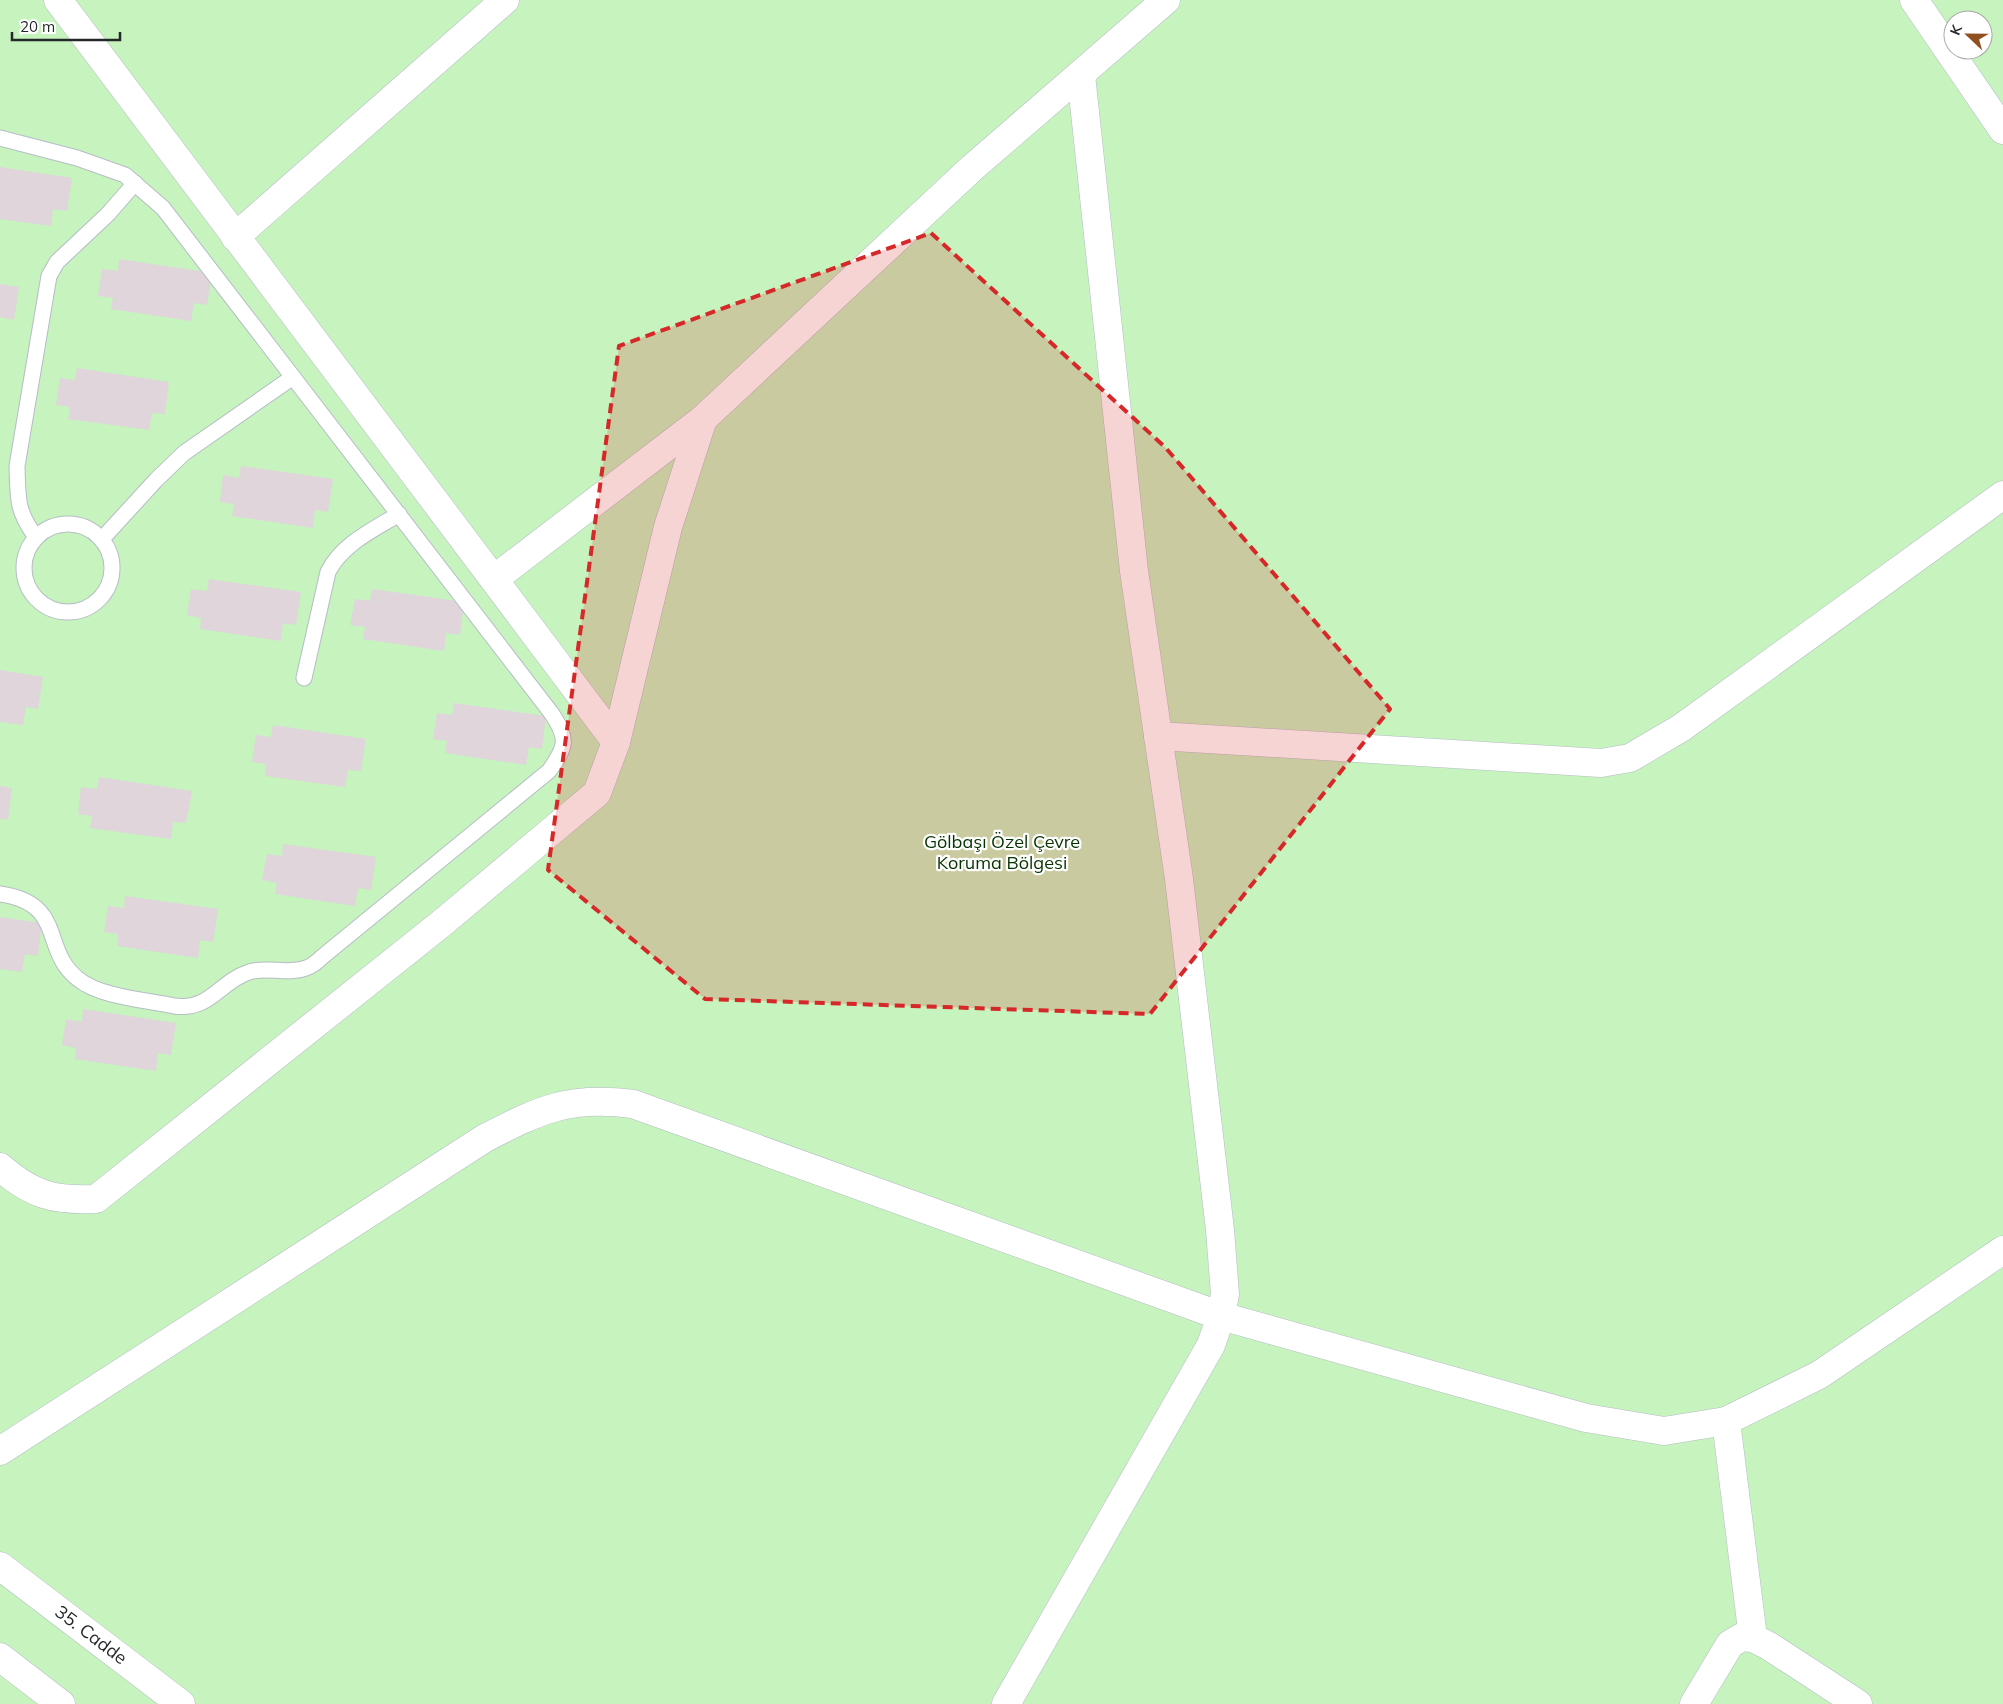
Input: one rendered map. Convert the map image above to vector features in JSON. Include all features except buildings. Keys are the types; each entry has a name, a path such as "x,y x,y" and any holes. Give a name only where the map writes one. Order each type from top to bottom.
{"street":[{"path":"58,0 235,238 616,742"},
{"path":"235,238 505,0"},
{"path":"494,580 703,419 972,168 1166,0"},
{"path":"1914,0 2003,130"},
{"path":"1006,1704 1211,1345 1221,1316 1225,1294 1220,1230 1179,879 1134,571 1081,75"},
{"path":"0,1167 19,1184 41,1195 66,1200 96,1199 373,978 580,809 597,793 616,742 668,527 703,419"},
{"path":"1158,736 1601,763 1630,758 1681,728 2003,496"},
{"path":"0,1452 485,1138 535,1113 572,1102 602,1100 633,1104 1221,1316 1586,1418 1664,1431 1726,1421 1820,1375 2003,1250"},
{"path":"1726,1421 1753,1638"},
{"name":"35. Cadde","path":"0,1566 181,1704"},
{"path":"1694,1704 1730,1644 1742,1637 1753,1638 1769,1646 1858,1704"},
{"path":"0,1657 61,1704"}],"lane":[{"path":"0,138 77,158 126,175 163,208 399,514 560,726 564,736 564,747 549,771 307,968 249,972 196,1006 185,1008 90,987 76,979 64,964 39,910 20,897 0,894"},
{"path":"36,537 23,520 18,496 17,466 49,276 57,262 108,214 135,183"},
{"path":"102,539 156,480 184,453 293,377"},
{"path":"304,678 328,572 334,559 348,546 399,514"},
{"path":"70,523 87,527 102,539 111,555 112,574 106,591 93,605 76,612 57,611 41,603 29,589 24,571 26,553 36,537 52,526 70,523"}],"highlighted area":[{"path":"931,233 1165,447 1390,709 1150,1014 705,999 548,870 619,346"}],"green space":[{"name":"Gölbaşı Özel Çevre Koruma Bölgesi","path":"0,0 2003,0 2003,1704 0,1704"}]}
